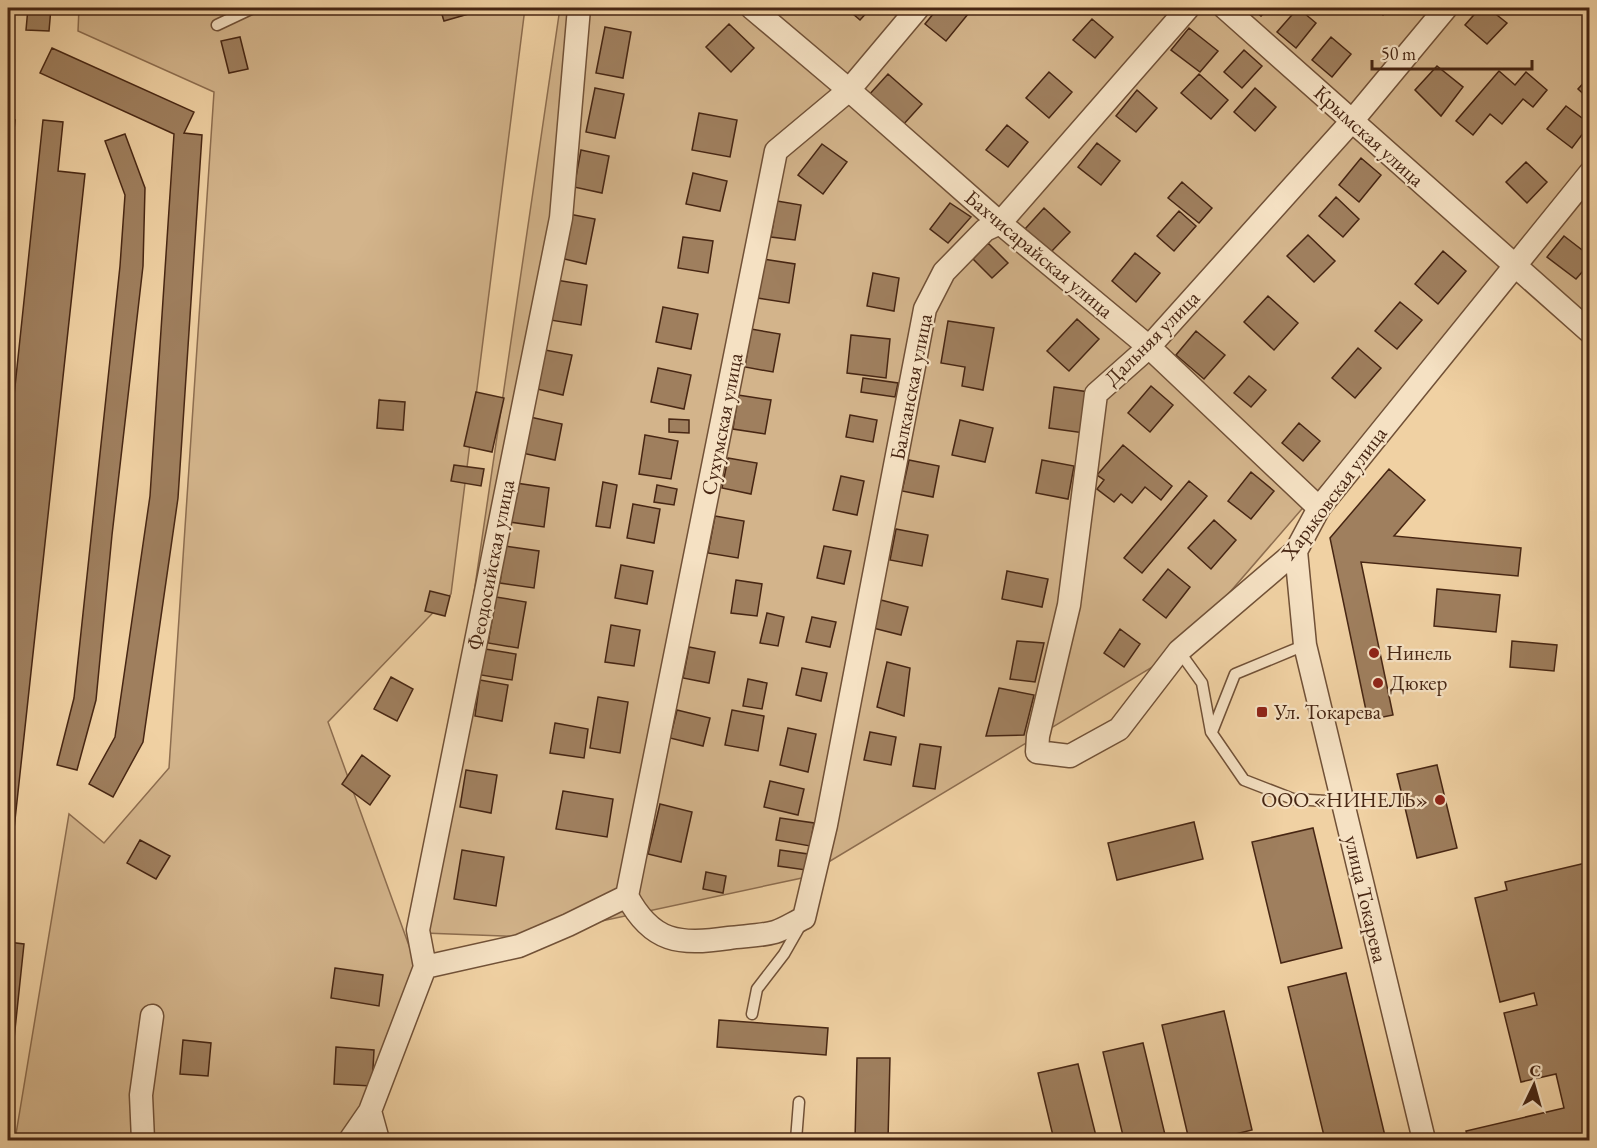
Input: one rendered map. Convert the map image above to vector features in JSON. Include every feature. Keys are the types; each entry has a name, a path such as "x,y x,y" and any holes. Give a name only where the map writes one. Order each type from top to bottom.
{"street":[{"name":"Феодосийская улица","path":"425,968 418,930 561,218 579,8"},
{"name":"Бахчисарайская улица","path":"752,8 1000,223 1149,347 1319,507"},
{"name":"Сухумская улица","path":"627,896 776,151 849,90 918,8"},
{"name":"Балканская улица","path":"804,918 826,825 925,309 944,272 984,230 1000,223 1188,8"},
{"name":"Крымская улица","path":"1225,8 1590,332"},
{"name":"Дальняя улица","path":"1037,752 1038,736 1069,605 1096,394 1149,347 1352,121 1446,8"},
{"name":"Харьковская улица","path":"1037,752 1070,756 1119,729 1179,651 1296,551 1319,507 1590,173"},
{"name":"улица Токарева","path":"1296,551 1305,645 1424,1140"},
{"path":"350,1140 370,1111 425,968 519,946 627,896 636,914 650,928 667,937 686,942 775,932 804,918"},
{"path":"143,1140 141,1095 152,1016"},
{"path":"370,1111 378,1140"}],"lane":[{"path":"217,25 253,8"},
{"path":"1211,732 1235,674 1305,645"},
{"path":"1179,651 1202,683 1211,732 1244,780 1293,799 1343,802"},
{"path":"752,1014 757,989 784,954 804,918"},
{"path":"796,1140 799,1102"}],"shaded area":[{"path":"79,8 440,8 444,20 472,13 471,8 525,8 451,594 328,722 416,965 369,1140 15,1140 69,814 104,843 169,768 214,92 78,31","holes":["380,400 403,430 377,428"]},
{"path":"560,8 1589,8 1589,332 1513,265 1179,651 802,878 527,937 424,933"}],"building":[{"path":"28,8 51,8 49,31 26,30"},
{"path":"440,8 471,8 472,13 444,21"},
{"path":"846,8 871,8 860,20"},
{"path":"938,8 973,8 946,41 925,24"},
{"path":"1251,8 1269,8 1261,16"},
{"path":"1298,8 1316,23 1296,48 1277,32"},
{"path":"1375,8 1390,8 1383,15"},
{"path":"1480,8 1488,8 1507,23 1487,44 1465,25"},
{"path":"1092,19 1113,37 1095,58 1073,40"},
{"path":"729,24 754,48 731,72 706,47"},
{"path":"605,27 631,32 623,78 596,73"},
{"path":"1189,28 1218,51 1200,72 1171,50"},
{"path":"240,37 248,69 229,73 221,41"},
{"path":"1331,37 1351,54 1332,77 1312,60"},
{"path":"52,48 194,112 184,133 202,135 178,498 143,742 113,797 89,784 115,737 150,496 174,134 40,73"},
{"path":"1244,50 1262,66 1242,88 1224,72"},
{"path":"1437,66 1463,87 1441,116 1415,90"},
{"path":"1499,71 1515,85 1526,72 1547,90 1533,107 1523,99 1502,124 1490,114 1473,135 1456,121"},
{"path":"1049,72 1072,92 1049,118 1026,98"},
{"path":"888,74 922,104 902,126 868,96"},
{"path":"1199,74 1228,100 1211,119 1181,93"},
{"path":"1590,76 1590,100 1578,89"},
{"path":"595,88 624,94 615,138 586,132"},
{"path":"1255,88 1276,107 1255,131 1234,112"},
{"path":"1137,90 1157,108 1136,132 1116,116"},
{"path":"1566,106 1590,124 1572,148 1547,129"},
{"path":"699,113 737,120 730,157 692,150"},
{"path":"8,120 15,120 8,188"},
{"path":"43,120 63,122 58,171 85,174 14,829 8,828 8,453"},
{"path":"1007,125 1028,142 1008,167 986,150"},
{"path":"125,134 145,188 143,266 112,535 96,700 77,770 57,765 74,698 120,266 125,195 105,141"},
{"path":"1097,143 1120,161 1101,185 1078,167"},
{"path":"822,144 847,162 823,194 798,175"},
{"path":"581,150 609,156 602,193 574,187"},
{"path":"1361,158 1381,175 1359,202 1339,185"},
{"path":"1526,162 1547,182 1527,203 1506,182"},
{"path":"693,173 727,181 720,211 686,204"},
{"path":"1182,182 1212,208 1199,223 1168,198"},
{"path":"1336,197 1359,219 1343,237 1319,216"},
{"path":"777,201 801,205 795,240 771,237"},
{"path":"950,203 971,217 948,243 930,229"},
{"path":"1044,208 1070,232 1051,252 1025,229"},
{"path":"1179,211 1196,226 1174,251 1157,236"},
{"path":"569,214 595,219 586,264 560,258"},
{"path":"1308,235 1335,261 1314,282 1287,256"},
{"path":"1564,236 1590,256 1590,263 1576,279 1547,257"},
{"path":"683,237 713,241 708,273 678,268"},
{"path":"988,243 1008,263 992,278 973,259"},
{"path":"1443,251 1466,271 1438,304 1415,284"},
{"path":"1135,253 1160,273 1136,302 1112,281"},
{"path":"763,259 795,264 789,303 757,298"},
{"path":"873,273 899,278 894,311 867,306"},
{"path":"556,280 587,285 581,325 550,320"},
{"path":"1268,296 1298,323 1274,350 1244,322"},
{"path":"1400,302 1422,320 1397,349 1375,331"},
{"path":"663,307 698,314 691,349 656,342"},
{"path":"1077,319 1099,339 1069,371 1047,351"},
{"path":"948,321 994,328 983,390 962,386 965,367 941,363"},
{"path":"751,329 780,334 773,372 745,367"},
{"path":"1196,331 1225,355 1204,379 1176,355"},
{"path":"851,335 890,339 886,378 847,373"},
{"path":"1358,348 1381,368 1355,398 1332,378"},
{"path":"545,350 572,355 563,395 537,389"},
{"path":"658,368 691,375 684,409 651,402"},
{"path":"1249,376 1266,390 1251,407 1234,393"},
{"path":"863,378 898,383 895,397 861,392"},
{"path":"1151,386 1173,405 1150,432 1128,413"},
{"path":"1054,387 1089,392 1084,433 1049,428"},
{"path":"476,392 504,398 492,452 464,446"},
{"path":"738,395 771,400 765,434 733,429"},
{"path":"379,400 405,402 403,430 377,428"},
{"path":"850,415 877,420 873,442 846,437"},
{"path":"530,417 562,424 555,460 522,453"},
{"path":"669,419 689,420 689,433 669,432"},
{"path":"960,420 993,428 985,462 952,455"},
{"path":"1299,423 1320,441 1303,461 1282,443"},
{"path":"645,435 678,441 671,479 639,474"},
{"path":"1123,445 1172,486 1161,500 1145,487 1132,503 1121,494 1114,502 1097,489 1104,480 1097,475"},
{"path":"728,458 757,463 751,494 722,488"},
{"path":"909,460 939,466 933,497 902,491"},
{"path":"1042,460 1074,466 1068,499 1036,493"},
{"path":"454,465 484,469 481,486 451,481"},
{"path":"1389,469 1425,500 1394,536 1521,548 1518,576 1361,562 1393,715 1368,720 1330,538"},
{"path":"1251,472 1274,491 1251,519 1228,501"},
{"path":"841,476 864,481 857,515 833,510"},
{"path":"1189,481 1207,496 1142,573 1124,558"},
{"path":"603,482 617,485 610,528 596,526"},
{"path":"516,483 549,488 544,527 510,522"},
{"path":"657,485 677,489 674,505 654,502"},
{"path":"633,504 660,509 654,543 627,538"},
{"path":"715,516 744,521 738,558 708,553"},
{"path":"1214,520 1236,540 1211,569 1188,548"},
{"path":"896,529 928,535 922,566 890,560"},
{"path":"505,546 539,551 534,588 500,583"},
{"path":"824,546 851,551 844,584 817,578"},
{"path":"621,565 653,571 647,604 615,598"},
{"path":"1168,569 1190,587 1166,618 1143,600"},
{"path":"1007,571 1048,579 1042,607 1002,599"},
{"path":"736,580 762,584 757,616 731,613"},
{"path":"1437,589 1500,595 1496,632 1434,626"},
{"path":"430,591 450,596 445,616 425,611"},
{"path":"496,597 526,602 518,648 488,643"},
{"path":"881,600 908,607 901,635 873,628"},
{"path":"767,613 784,617 778,646 760,643"},
{"path":"812,617 836,622 830,647 806,642"},
{"path":"611,625 640,630 634,666 605,662"},
{"path":"1120,629 1140,644 1124,667 1104,653"},
{"path":"1017,641 1044,643 1035,682 1010,679"},
{"path":"1512,641 1557,645 1554,671 1510,667"},
{"path":"689,647 715,652 709,683 683,678"},
{"path":"485,649 516,654 512,680 481,675"},
{"path":"887,662 910,668 904,716 877,707"},
{"path":"802,668 827,673 821,701 796,695"},
{"path":"391,677 413,689 397,721 374,709"},
{"path":"748,679 767,683 762,709 743,706"},
{"path":"480,680 508,685 502,721 475,716"},
{"path":"999,688 1034,695 1024,735 986,736"},
{"path":"598,697 628,702 620,753 590,748"},
{"path":"677,710 710,718 703,746 670,738"},
{"path":"732,710 764,716 758,751 725,745"},
{"path":"555,723 588,729 584,758 550,753"},
{"path":"788,728 816,734 808,772 780,765"},
{"path":"870,732 896,737 891,765 864,760"},
{"path":"920,744 941,747 935,789 913,786"},
{"path":"362,755 390,776 370,805 342,784"},
{"path":"1437,765 1457,848 1417,858 1397,774"},
{"path":"466,770 497,775 491,813 460,807"},
{"path":"770,781 804,789 798,815 764,807"},
{"path":"563,791 613,799 607,837 556,829"},
{"path":"660,804 692,812 681,862 648,854"},
{"path":"780,818 814,823 810,846 776,840"},
{"path":"1194,822 1203,859 1117,880 1108,843"},
{"path":"1313,828 1342,948 1281,963 1252,842"},
{"path":"140,840 170,856 156,879 127,863"},
{"path":"462,850 504,857 496,906 454,899"},
{"path":"780,850 808,854 806,870 778,866"},
{"path":"1590,862 1590,1140 1469,1140 1466,1131 1564,1108 1556,1074 1521,1082 1504,1013 1537,1005 1534,993 1500,1002 1475,898 1507,890 1505,882"},
{"path":"706,872 726,876 723,893 703,889"},
{"path":"8,942 24,944 8,1096"},
{"path":"335,968 383,975 379,1006 331,998"},
{"path":"1346,973 1385,1136 1365,1140 1325,1140 1288,987"},
{"path":"1224,1011 1252,1130 1211,1140 1189,1140 1162,1025"},
{"path":"719,1020 828,1028 826,1055 717,1047"},
{"path":"183,1040 211,1043 208,1076 180,1074"},
{"path":"1143,1043 1166,1139 1124,1140 1103,1052"},
{"path":"336,1047 374,1050 372,1086 334,1084"},
{"path":"857,1058 890,1058 888,1140 855,1140"},
{"path":"1078,1064 1097,1140 1054,1140 1038,1073"}],"place":[{"name":"Нинель","path":"1374,653"},
{"name":"Дюкер","path":"1378,683"},
{"name":"Ул. Токарева","path":"1262,712"},
{"name":"ООО «НИНЕЛЬ»","path":"1440,800"}]}
